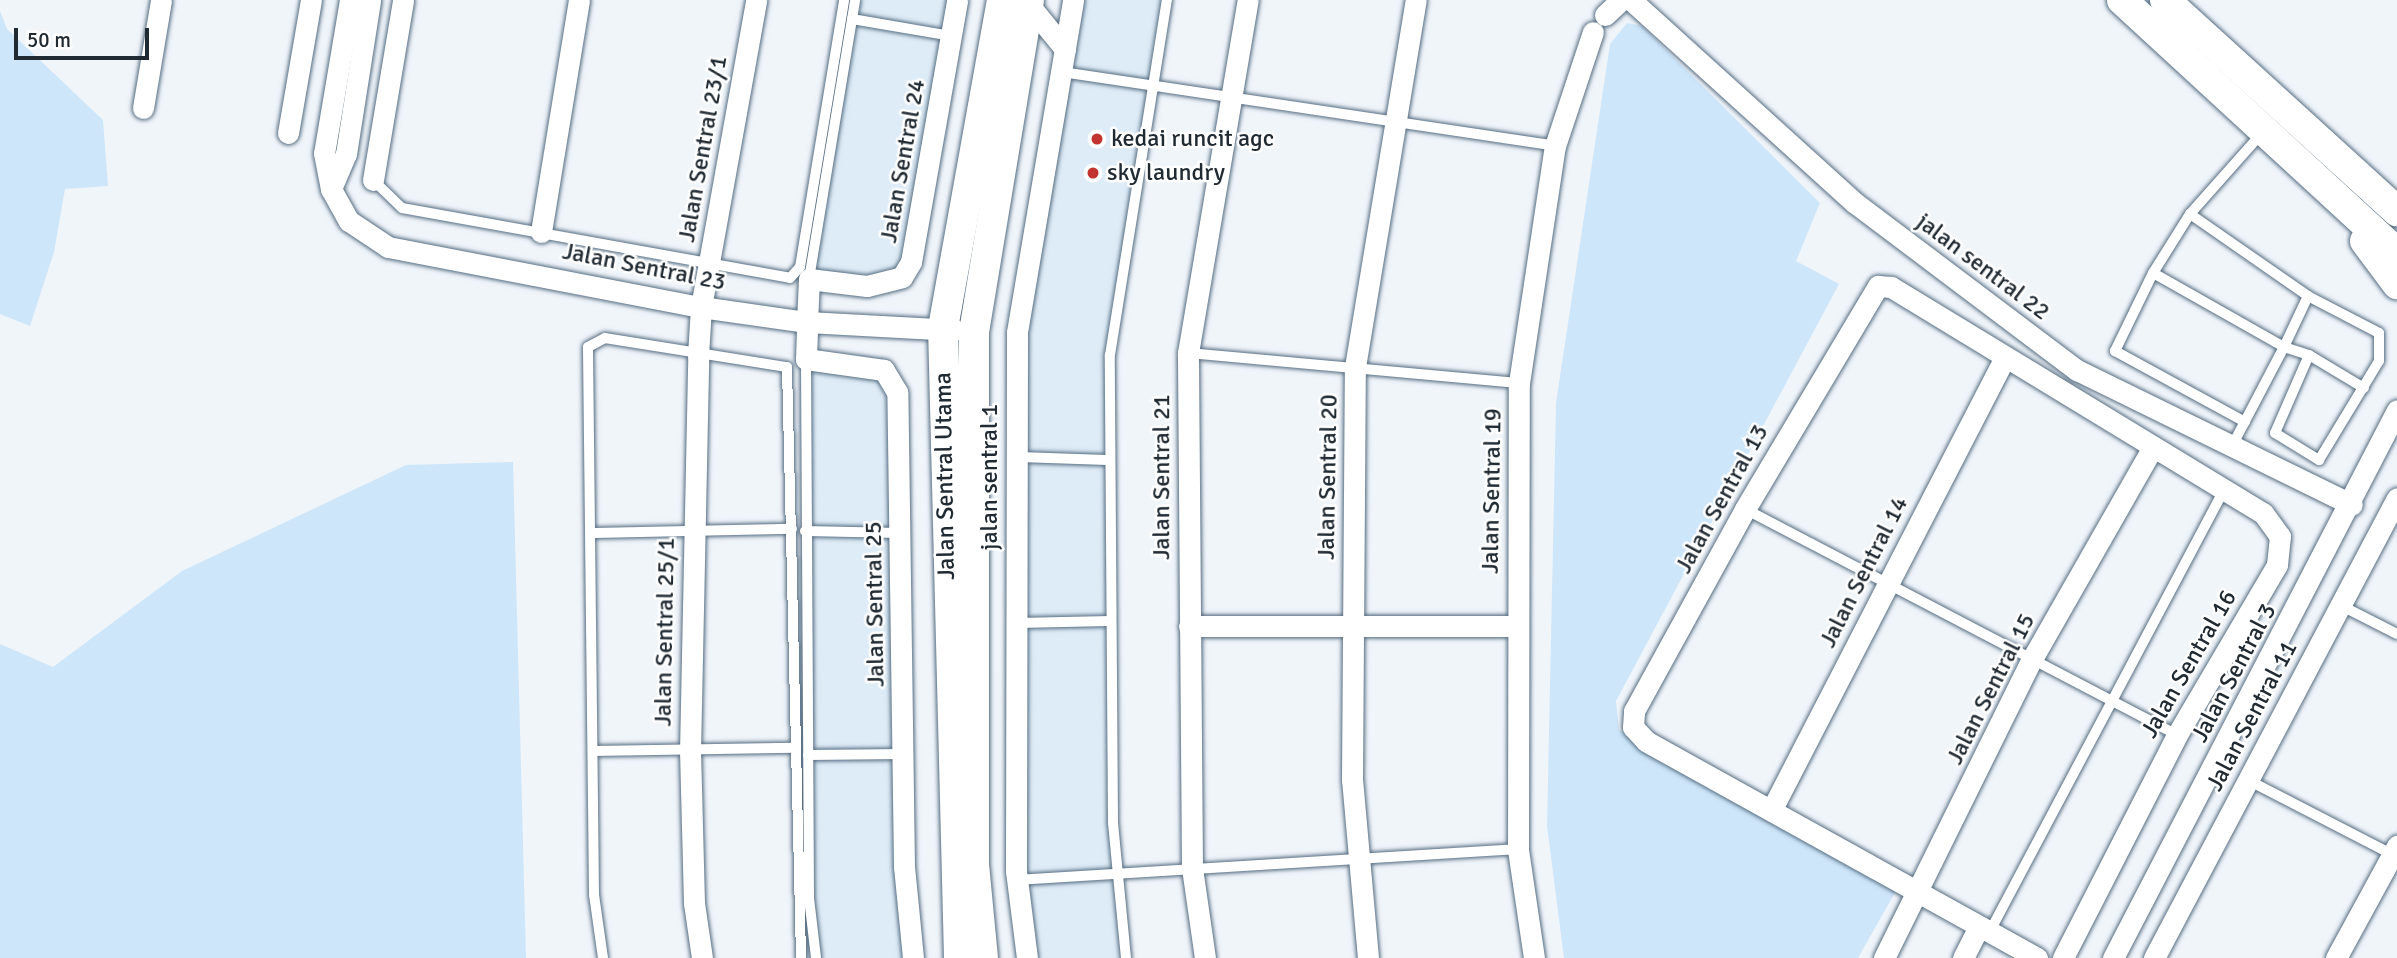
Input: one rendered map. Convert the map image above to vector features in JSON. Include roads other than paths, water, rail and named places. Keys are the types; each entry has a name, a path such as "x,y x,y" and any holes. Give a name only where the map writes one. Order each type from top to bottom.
{"street":[{"path":"143,108 161,0"},
{"path":"288,133 311,0"},
{"name":"Jalan Sentral 23","path":"350,0 324,153 331,189 349,221 388,247 701,307 807,322 943,328 974,332"},
{"path":"331,189 346,153 370,0"},
{"path":"373,180 404,0"},
{"path":"541,232 579,0"},
{"name":"Jalan Sentral 23/1","path":"701,307 755,0"},
{"name":"Jalan Sentral 24","path":"809,279 867,286 902,276 911,262 957,0"},
{"name":"jalan sentral 1","path":"1027,958 1017,880 1017,332 1073,0"},
{"name":"Jalan Sentral 21","path":"1205,958 1192,868 1188,353 1248,0"},
{"name":"Jalan Sentral 20","path":"1368,958 1354,858 1352,626 1355,367 1416,0"},
{"name":"Jalan Sentral 19","path":"1534,958 1518,849 1516,626 1519,383 1555,146 1599,24 1621,0"},
{"name":"jalan sentral 22","path":"1632,0 1856,203 2077,370 2352,505"},
{"path":"2122,0 2335,201 2396,249"},
{"path":"2165,0 2397,211"},
{"path":"1020,2 1065,49"},
{"name":"Jalan Sentral Utama","path":"959,958 943,328 1020,2"},
{"name":"Jalan Sentral Utama","path":"983,958 974,865 974,332 1020,2"},
{"path":"2346,166 2397,180"},
{"path":"2335,201 2397,284"},
{"path":"806,359 809,279"},
{"name":"Jalan Sentral 16","path":"1878,286 1891,288 2003,361 2153,447 2274,522 2281,551 2176,734 2063,958"},
{"name":"Jalan Sentral 13","path":"1773,807 1646,741 1633,727 1634,711 1745,509 1878,286"},
{"name":"Jalan Sentral 25/1","path":"701,307 693,527 690,752 694,903 702,958"},
{"name":"Jalan Sentral 25","path":"806,359 876,367 896,383 903,754 913,958"},
{"name":"Jalan Sentral 14","path":"1773,807 2003,361"},
{"name":"Jalan Sentral 3","path":"2113,958 2352,505 2397,410"},
{"name":"Jalan Sentral 15","path":"1884,958 1920,895 2032,659 2153,447"},
{"name":"Jalan Sentral 11","path":"2154,958 2397,498"},
{"path":"1189,626 1516,626"},
{"path":"1773,807 1920,895 2037,958"},
{"path":"2336,958 2395,853"},
{"path":"1963,958 1984,930"}],"lane":[{"path":"373,180 402,208 784,278 798,272 844,0"},
{"path":"809,279 855,0"},
{"path":"1126,958 1115,873 1110,621 1111,336 1167,0"},
{"path":"852,19 951,36"},
{"path":"1062,72 1395,119 1555,146"},
{"path":"2245,422 2115,351 2153,273 2190,215 2262,132"},
{"path":"2190,215 2308,296 2379,333 2383,348 2326,457 2278,437 2309,355"},
{"path":"2153,273 2284,347 2309,355 2364,388"},
{"path":"2232,446 2308,296"},
{"path":"603,958 594,895 591,343 605,338 698,355 787,367 801,958"},
{"path":"1188,353 1519,383"},
{"path":"806,359 808,755 816,958"},
{"path":"1017,457 1109,460"},
{"path":"1984,930 2224,490"},
{"path":"1745,509 1886,586 2176,734"},
{"path":"594,533 693,527 792,530"},
{"path":"805,531 900,533"},
{"path":"2340,605 2397,634"},
{"path":"1017,623 1110,621"},
{"path":"593,751 690,752 794,748"},
{"path":"808,755 903,754"},
{"path":"2248,780 2395,853"},
{"path":"1017,880 1518,849"}],"place":[{"name":"kedai runcit agc","path":"1097,139"},
{"name":"sky laundry","path":"1093,173"}]}
